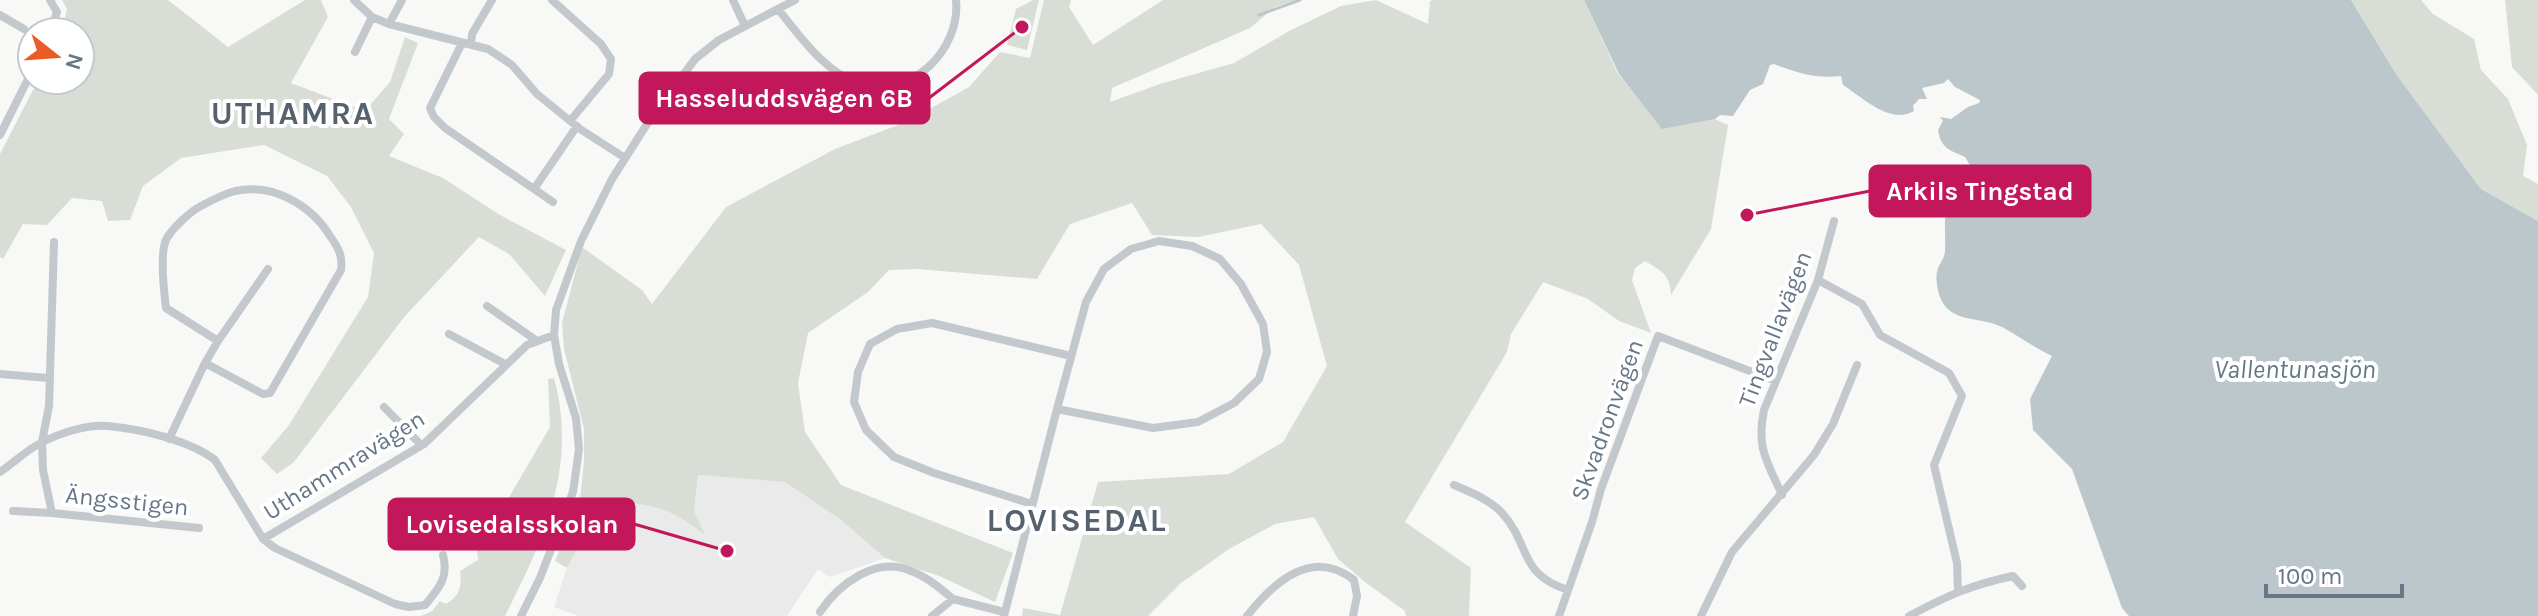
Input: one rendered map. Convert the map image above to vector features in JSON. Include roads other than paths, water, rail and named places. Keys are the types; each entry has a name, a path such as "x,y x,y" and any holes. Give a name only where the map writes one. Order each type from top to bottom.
{"street":[{"path":"354,0 372,17 389,24 488,49 512,65 537,94 625,158"},
{"path":"389,24 402,0"},
{"path":"492,0 430,108 445,128 553,202"},
{"path":"534,189 574,123 609,74 611,59 601,44 552,0"},
{"path":"733,0 745,26"},
{"path":"523,615 558,536 573,492 579,449 576,418 559,364 554,335 556,310 581,241 625,158 695,59 719,40 795,0"},
{"path":"778,9 804,41 837,72 860,84 885,88 910,81 931,66 945,48 954,28 956,0"},
{"path":"355,52 372,17"},
{"path":"0,135 19,96"},
{"path":"0,110 9,116"},
{"path":"205,363 263,394 270,393 341,270 338,247 322,222 305,207 284,196 257,190 235,191 190,212 166,240 163,282 166,308 218,341"},
{"name":"Tingvallavägen","path":"1782,495 1761,447 1759,432 1764,410 1818,280 1834,221"},
{"path":"820,612 832,594 858,576 880,567 908,569 935,584 953,599 1004,614 1032,504 1057,409 1071,356 1086,302 1104,269 1131,249 1159,241 1192,246 1220,259 1241,284 1263,324 1267,352 1259,379 1234,403 1198,422 1153,428 1057,409"},
{"name":"Ängsstigen","path":"52,513 43,470 42,442 49,406 54,242"},
{"path":"169,439 205,363 268,269"},
{"path":"1818,280 1862,304 1880,335 1949,373 1962,396 1934,465 1957,563 1958,590"},
{"path":"487,306 537,341"},
{"path":"1032,504 894,457 866,430 854,402 858,372 870,344 897,329 932,323 1071,356"},
{"path":"449,334 505,364"},
{"name":"Uthammravägen","path":"263,539 421,445 527,345 554,335"},
{"name":"Skvadronvägen","path":"1559,616 1601,489 1658,336 1776,381"},
{"path":"1701,616 1732,552 1814,455 1833,424 1857,365"},
{"path":"0,374 48,378"},
{"path":"384,407 421,445"},
{"path":"0,472 42,442 84,428 106,426 169,439 204,452 215,460 263,539 275,548 395,604 409,607 425,605 447,570 443,555"},
{"path":"1454,485 1491,503 1502,512 1542,580 1568,590"},
{"name":"Ängsstigen","path":"13,511 199,528"},
{"path":"1247,616 1265,593 1292,574 1321,566 1340,569 1354,580 1357,596 1353,616"},
{"path":"1909,616 1958,590 2013,576 2022,586"},
{"path":"932,616 953,599"}],"water":[{"name":"Vallentunasjön","path":"1584,0 2351,0 2396,74 2481,189 2538,221 2538,616 2129,616 2122,608 2072,469 2033,430 2030,399 2052,356 2004,328 1954,313 1946,307 1937,285 1938,268 1945,251 1945,214 1949,194 1957,179 1971,167 1965,157 1947,148 1941,141 1938,130 1943,121 1940,117 1951,119 1980,100 1955,87 1948,79 1944,83 1922,88 1927,99 1919,99 1913,106 1914,111 1896,115 1859,97 1843,85 1841,76 1823,77 1774,64 1770,65 1763,84 1750,90 1733,116 1720,115 1715,119 1662,129 1619,74"}],"waterway":[{"path":"1259,15 1300,0"}],"place":[{"name":"Hasseluddsvägen 6B","path":"1022,27"},
{"name":"Arkils Tingstad","path":"1747,215"},
{"name":"Lovisedalsskolan","path":"727,551"}],"district":[{"name":"UTHAMRA","path":"293,113"},
{"name":"LOVISEDAL","path":"1077,520"}]}
